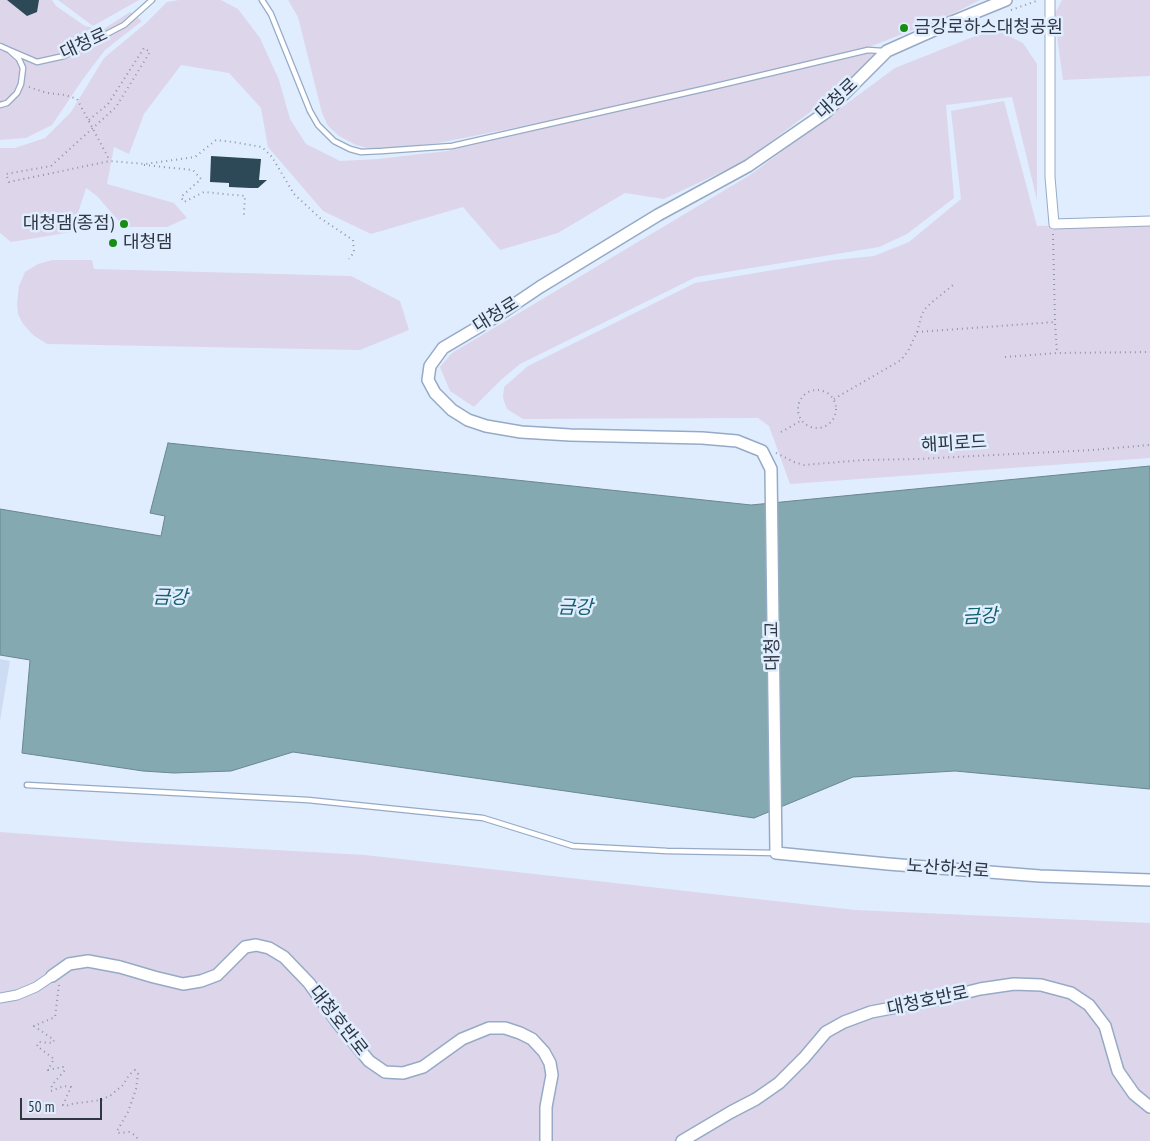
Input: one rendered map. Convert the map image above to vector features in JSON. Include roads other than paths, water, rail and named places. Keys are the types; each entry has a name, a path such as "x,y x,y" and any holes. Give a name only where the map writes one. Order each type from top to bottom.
{"street":[{"name":"대청로","path":"771,469 762,451 737,441 702,438 550,434 521,432 486,426 468,420 452,410 435,393 428,380 430,366 443,348 658,215 748,166 825,113 887,51 1006,0"},
{"path":"1050,0 1050,177 1054,224 1150,221"},
{"name":"대청교","path":"771,469 776,853"},
{"name":"노산하석로","path":"776,853 1040,876 1150,880"},
{"name":"대청호반로","path":"56,973 70,964 88,961 120,966 183,984 201,981 217,975 245,947 256,945 269,948 284,957 309,983 337,1022 369,1061 385,1072 403,1073 423,1067 462,1039 489,1028 506,1028 532,1039 544,1052 550,1063 552,1075 546,1107 546,1141"},
{"path":"0,998 17,995 36,987 56,973"},
{"name":"대청호반로","path":"682,1141 756,1099 779,1083 826,1032 844,1022 872,1012 1014,984 1041,985 1071,992 1089,1005 1105,1026 1118,1071 1134,1094 1150,1107"}],"lane":[{"name":"대청로","path":"0,46 37,62 64,56 124,25 152,0"},
{"name":"대청로","path":"262,0 271,14 310,111 318,125 339,143 357,151 367,152 452,146 703,90 868,50 887,51"},
{"path":"0,105 12,99 21,84 23,68 10,50"},
{"path":"27,785 308,800 483,818 573,846 667,851 776,853"}],"water":[{"name":"금강","path":"168,443 751,505 1150,466 1150,789 955,771 853,777 754,818 293,752 231,771 174,773 143,771 22,753 30,660 0,655 0,509 161,536 165,516 150,513"}],"place":[{"name":"금강로하스대청공원","path":"904,28"},
{"name":"대청댐(종점)","path":"124,224"},
{"name":"대청댐","path":"113,243"}]}
